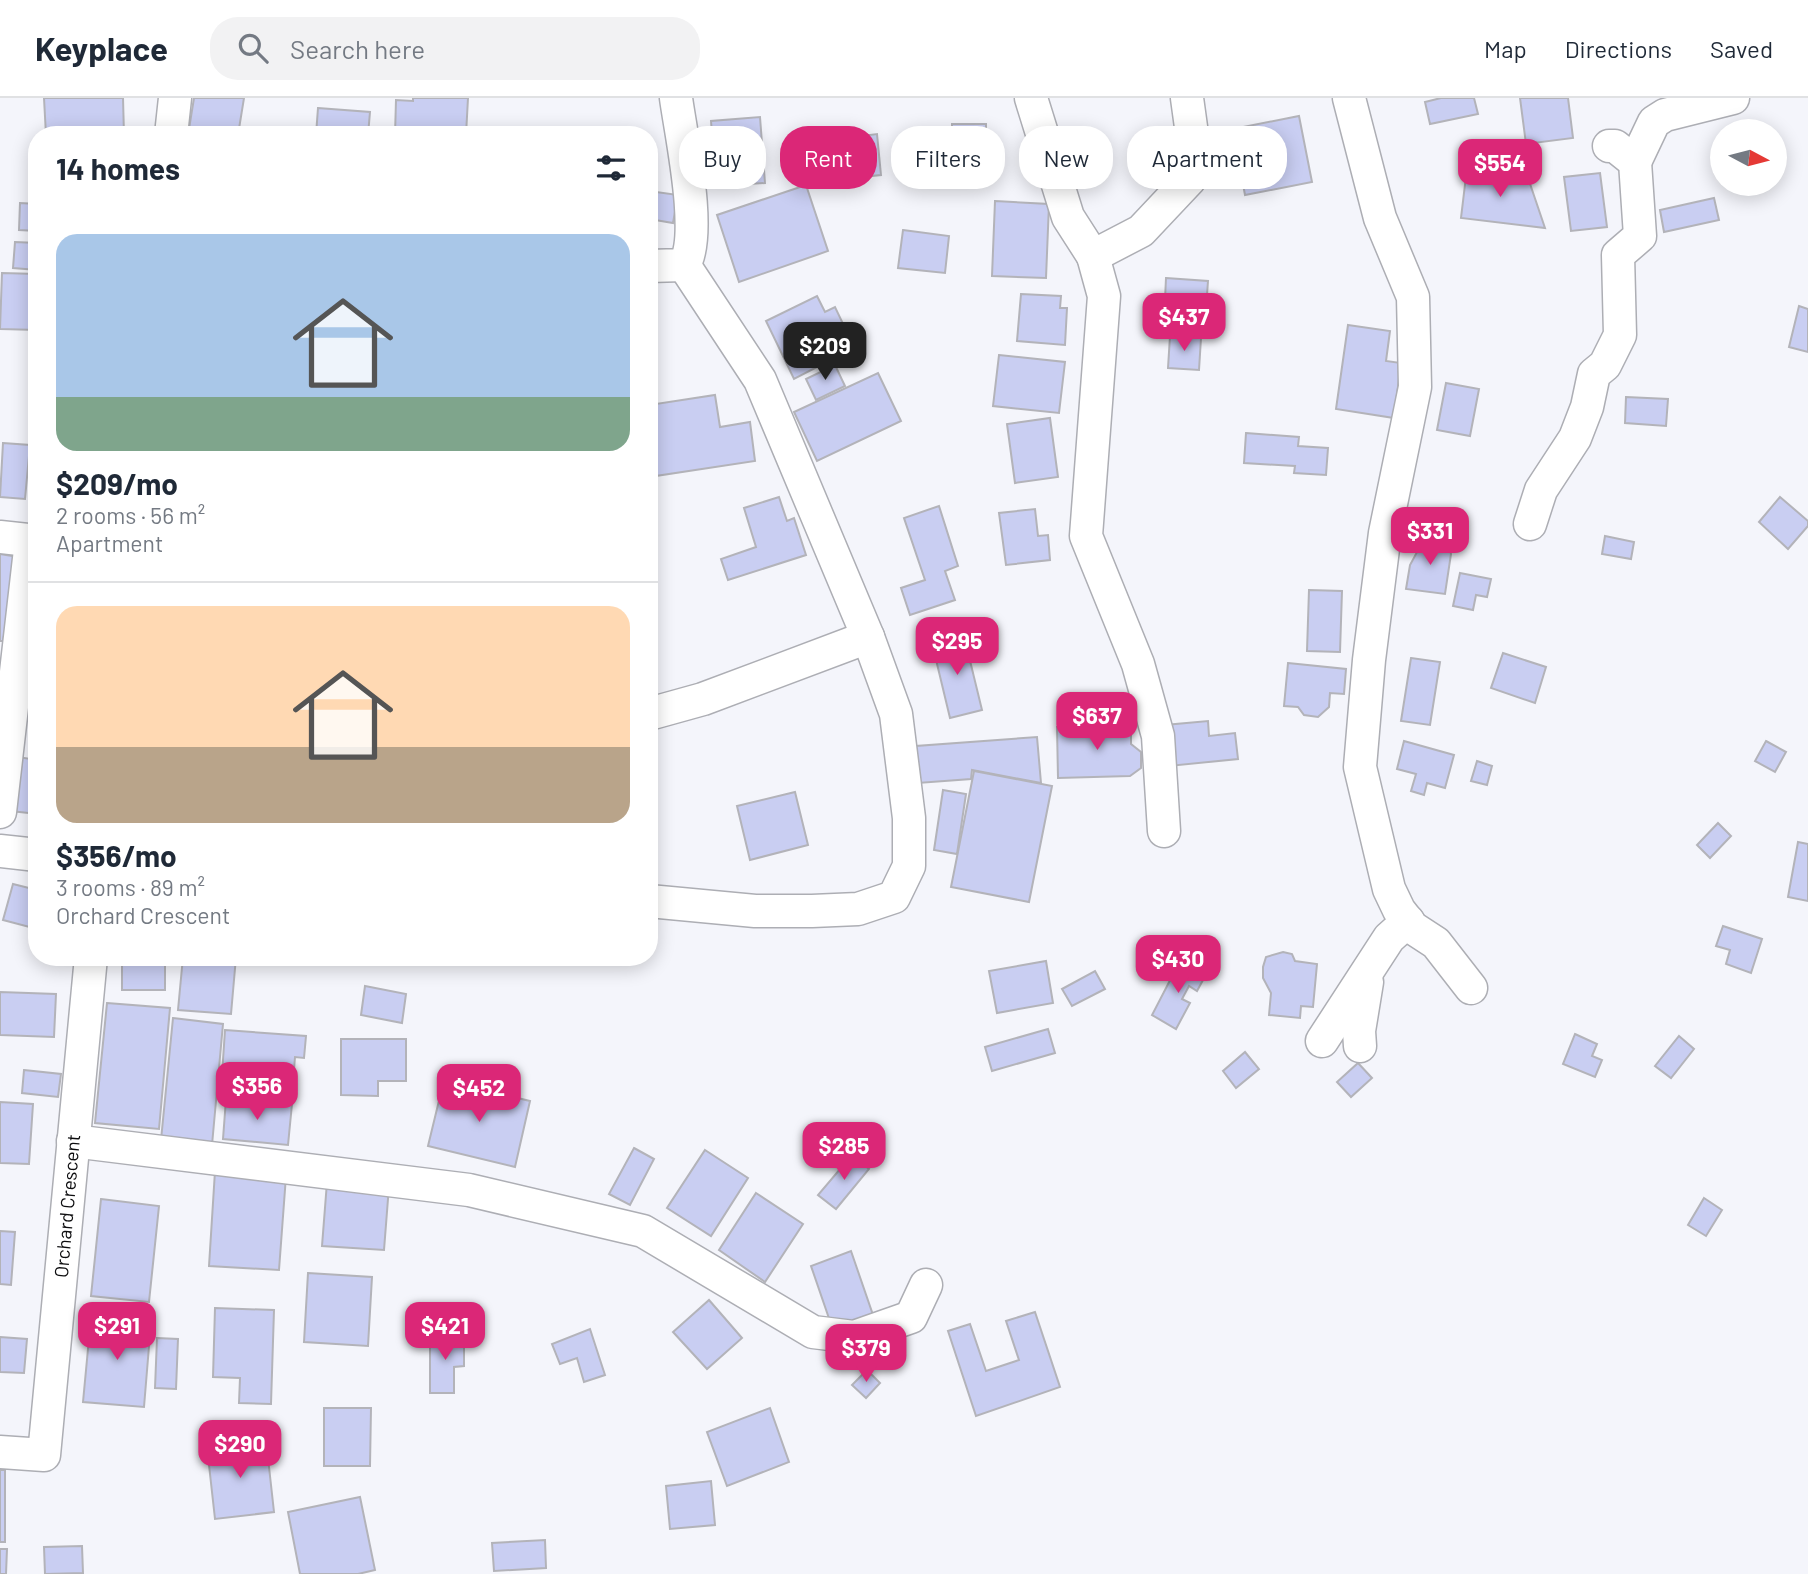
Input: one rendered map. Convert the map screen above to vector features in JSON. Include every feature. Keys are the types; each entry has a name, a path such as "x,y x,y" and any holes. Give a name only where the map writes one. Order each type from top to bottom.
{"street":[{"path":"172,126 175,98"},
{"path":"676,98 692,220 692,253 684,264"},
{"path":"1031,98 1068,217 1093,256 1104,296 1086,536 1138,664 1158,736 1164,831"},
{"path":"1093,256 1141,231 1190,179 1195,156 1187,98"},
{"path":"1349,98 1380,218 1413,297 1415,387 1385,533 1369,660 1360,767 1390,888 1408,921 1436,943 1471,988"},
{"path":"1530,524 1541,490 1575,438 1587,407 1594,374 1605,365 1620,335 1618,255 1640,236 1622,154 1654,122 1665,115 1733,98"},
{"path":"658,265 684,264"},
{"path":"658,902 755,911 858,909 894,897 909,866 904,774 896,714 868,637 760,380 684,264"},
{"path":"0,537 28,540"},
{"path":"0,812 28,589"},
{"path":"658,712 704,699 868,637"},
{"path":"0,852 28,854"},
{"path":"1322,1041 1389,938 1408,921"},
{"name":"Orchard Crescent","path":"0,1452 44,1455 90,966"},
{"path":"1360,1046 1359,1031 1370,967"},
{"path":"73,1141 469,1190 643,1231 813,1332 854,1337 911,1317 926,1285"}],"building":[{"path":"44,98 123,98 124,126 46,126"},
{"path":"194,98 244,98 239,126 189,126"},
{"path":"413,98 468,98 466,126 395,126 396,100 413,101"},
{"path":"1441,98 1474,98 1478,114 1430,124 1425,102"},
{"path":"1520,98 1568,98 1573,138 1526,144"},
{"path":"318,108 370,112 369,126 317,126"},
{"path":"1299,116 1312,182 1287,187 1287,126 1248,126"},
{"path":"760,117 761,126 711,126 711,121"},
{"path":"952,124 986,124 986,126"},
{"path":"877,134 881,175 877,175"},
{"path":"1467,168 1527,175 1545,228 1461,218"},
{"path":"1600,173 1607,227 1571,231 1564,177"},
{"path":"794,189 807,189 828,251 739,282 717,215"},
{"path":"1244,189 1276,189 1245,195"},
{"path":"658,192 678,195 673,223 658,220"},
{"path":"1714,198 1719,220 1664,232 1660,210"},
{"path":"995,201 1049,204 1046,278 992,276"},
{"path":"20,203 28,203 28,230 19,230"},
{"path":"903,230 949,236 945,273 898,268"},
{"path":"15,242 28,243 28,269 13,268"},
{"path":"2,273 28,274 28,330 0,329"},
{"path":"1166,278 1208,281 1205,323 1164,321"},
{"path":"1021,294 1061,296 1060,308 1067,308 1065,345 1017,341"},
{"path":"817,296 825,312 835,307 846,330 840,333 848,351 794,379 766,321"},
{"path":"1799,306 1808,309 1808,352 1789,347"},
{"path":"1348,325 1390,331 1386,361 1401,363 1394,418 1336,409"},
{"path":"1170,336 1201,338 1199,370 1168,368"},
{"path":"999,355 1065,362 1059,413 993,406"},
{"path":"835,365 845,386 816,400 806,379"},
{"path":"878,373 901,421 817,461 794,412"},
{"path":"1446,383 1479,389 1470,436 1437,430"},
{"path":"715,395 720,427 750,422 755,461 658,476 658,404"},
{"path":"1626,397 1668,399 1666,426 1625,423"},
{"path":"1050,418 1058,477 1015,483 1007,424"},
{"path":"1246,433 1299,437 1298,446 1328,448 1326,475 1294,473 1295,466 1244,463"},
{"path":"3,443 28,445 25,499 0,497"},
{"path":"779,497 787,521 794,518 806,555 728,580 721,559 756,547 744,508"},
{"path":"1780,497 1808,521 1808,526 1788,549 1759,522"},
{"path":"939,506 958,566 945,571 955,600 910,615 901,588 925,580 904,518"},
{"path":"1035,509 1038,536 1048,535 1050,560 1006,565 999,513"},
{"path":"1605,536 1634,542 1631,559 1602,554"},
{"path":"1439,537 1448,543 1451,554 1445,594 1406,589 1410,565 1423,541"},
{"path":"0,554 18,557 3,641 0,641"},
{"path":"1460,573 1491,579 1487,597 1476,595 1473,610 1453,606"},
{"path":"1309,590 1342,591 1340,652 1307,651"},
{"path":"964,636 982,710 950,718 932,643"},
{"path":"1503,653 1546,667 1535,703 1491,688"},
{"path":"1411,658 1440,662 1430,725 1401,721"},
{"path":"1288,663 1346,669 1344,694 1330,693 1329,707 1318,717 1304,715 1298,707 1284,706"},
{"path":"1208,721 1209,736 1235,733 1238,759 1169,766 1165,725"},
{"path":"1131,726 1131,744 1141,752 1141,768 1130,776 1058,778 1057,727"},
{"path":"1037,737 1041,783 972,770 971,779 918,783 916,746"},
{"path":"1404,741 1454,755 1445,788 1427,783 1424,795 1411,791 1416,774 1397,769"},
{"path":"1766,741 1786,752 1775,772 1755,761"},
{"path":"18,757 28,759 28,813 11,811"},
{"path":"1477,761 1492,766 1487,785 1471,781"},
{"path":"974,771 1052,786 1029,902 951,887"},
{"path":"943,790 966,794 957,854 934,850"},
{"path":"795,792 808,845 750,860 737,806"},
{"path":"1718,823 1731,836 1710,858 1697,845"},
{"path":"1798,842 1808,844 1808,901 1788,897"},
{"path":"13,884 28,888 28,927 3,920"},
{"path":"1723,926 1762,939 1751,973 1726,964 1730,950 1716,946"},
{"path":"1283,952 1292,954 1295,961 1317,964 1313,1007 1301,1006 1300,1018 1269,1015 1271,993 1263,978 1263,967 1266,957"},
{"path":"1046,961 1053,1003 997,1013 989,971"},
{"path":"1179,963 1193,971 1197,965 1208,971 1197,991 1189,986 1182,999 1190,1003 1176,1029 1152,1015"},
{"path":"122,966 165,966 165,990 122,990"},
{"path":"182,966 235,966 231,1014 178,1010"},
{"path":"1095,971 1105,989 1072,1006 1062,989"},
{"path":"365,986 406,994 402,1023 361,1015"},
{"path":"0,992 56,994 54,1037 0,1035"},
{"path":"107,1003 170,1008 159,1129 95,1123"},
{"path":"173,1018 223,1024 212,1145 161,1140"},
{"path":"1048,1029 1055,1053 992,1071 985,1047"},
{"path":"225,1030 306,1036 304,1058 295,1057 292,1095 221,1090"},
{"path":"1575,1034 1597,1044 1592,1056 1602,1060 1595,1077 1563,1064"},
{"path":"1679,1036 1694,1049 1671,1078 1655,1066"},
{"path":"341,1039 406,1039 406,1081 378,1081 378,1096 341,1095"},
{"path":"1245,1052 1259,1069 1236,1088 1223,1071"},
{"path":"1358,1063 1372,1078 1351,1097 1337,1082"},
{"path":"24,1070 61,1074 58,1097 22,1093"},
{"path":"444,1080 530,1101 515,1167 428,1146"},
{"path":"226,1099 292,1104 288,1145 223,1139"},
{"path":"0,1102 33,1104 29,1164 0,1163"},
{"path":"634,1148 654,1159 630,1205 609,1194"},
{"path":"705,1150 748,1178 711,1236 667,1208"},
{"path":"852,1155 869,1169 836,1209 818,1195"},
{"path":"215,1171 286,1176 279,1270 209,1266"},
{"path":"327,1182 389,1186 384,1250 322,1246"},
{"path":"756,1193 803,1224 765,1282 719,1250"},
{"path":"1704,1198 1722,1210 1706,1236 1688,1225"},
{"path":"101,1199 159,1206 149,1302 91,1296"},
{"path":"0,1231 15,1232 11,1285 0,1284"},
{"path":"851,1251 873,1315 833,1330 811,1266"},
{"path":"308,1273 372,1277 368,1346 304,1342"},
{"path":"709,1300 742,1338 707,1369 673,1332"},
{"path":"215,1308 274,1310 271,1404 239,1403 240,1378 213,1377"},
{"path":"1035,1312 1060,1387 976,1416 948,1331 970,1324 986,1371 1019,1360 1006,1321"},
{"path":"91,1317 151,1322 144,1407 83,1402"},
{"path":"590,1329 605,1375 584,1382 577,1358 560,1364 552,1344"},
{"path":"430,1335 464,1335 464,1366 454,1367 454,1393 430,1393"},
{"path":"0,1337 27,1339 24,1373 0,1372"},
{"path":"157,1338 178,1339 176,1389 155,1388"},
{"path":"867,1370 880,1383 866,1398 852,1385"},
{"path":"324,1408 371,1408 370,1466 324,1466"},
{"path":"770,1408 789,1462 727,1486 707,1432"},
{"path":"266,1440 274,1512 215,1519 207,1447"},
{"path":"0,1470 5,1470 5,1542 0,1542"},
{"path":"711,1481 715,1525 670,1529 666,1486"},
{"path":"360,1497 375,1570 358,1574 300,1574 288,1512"},
{"path":"545,1540 546,1568 494,1571 492,1543"},
{"path":"82,1546 83,1573 45,1574 44,1547"},
{"path":"0,1549 7,1549 6,1574 0,1574"}]}
